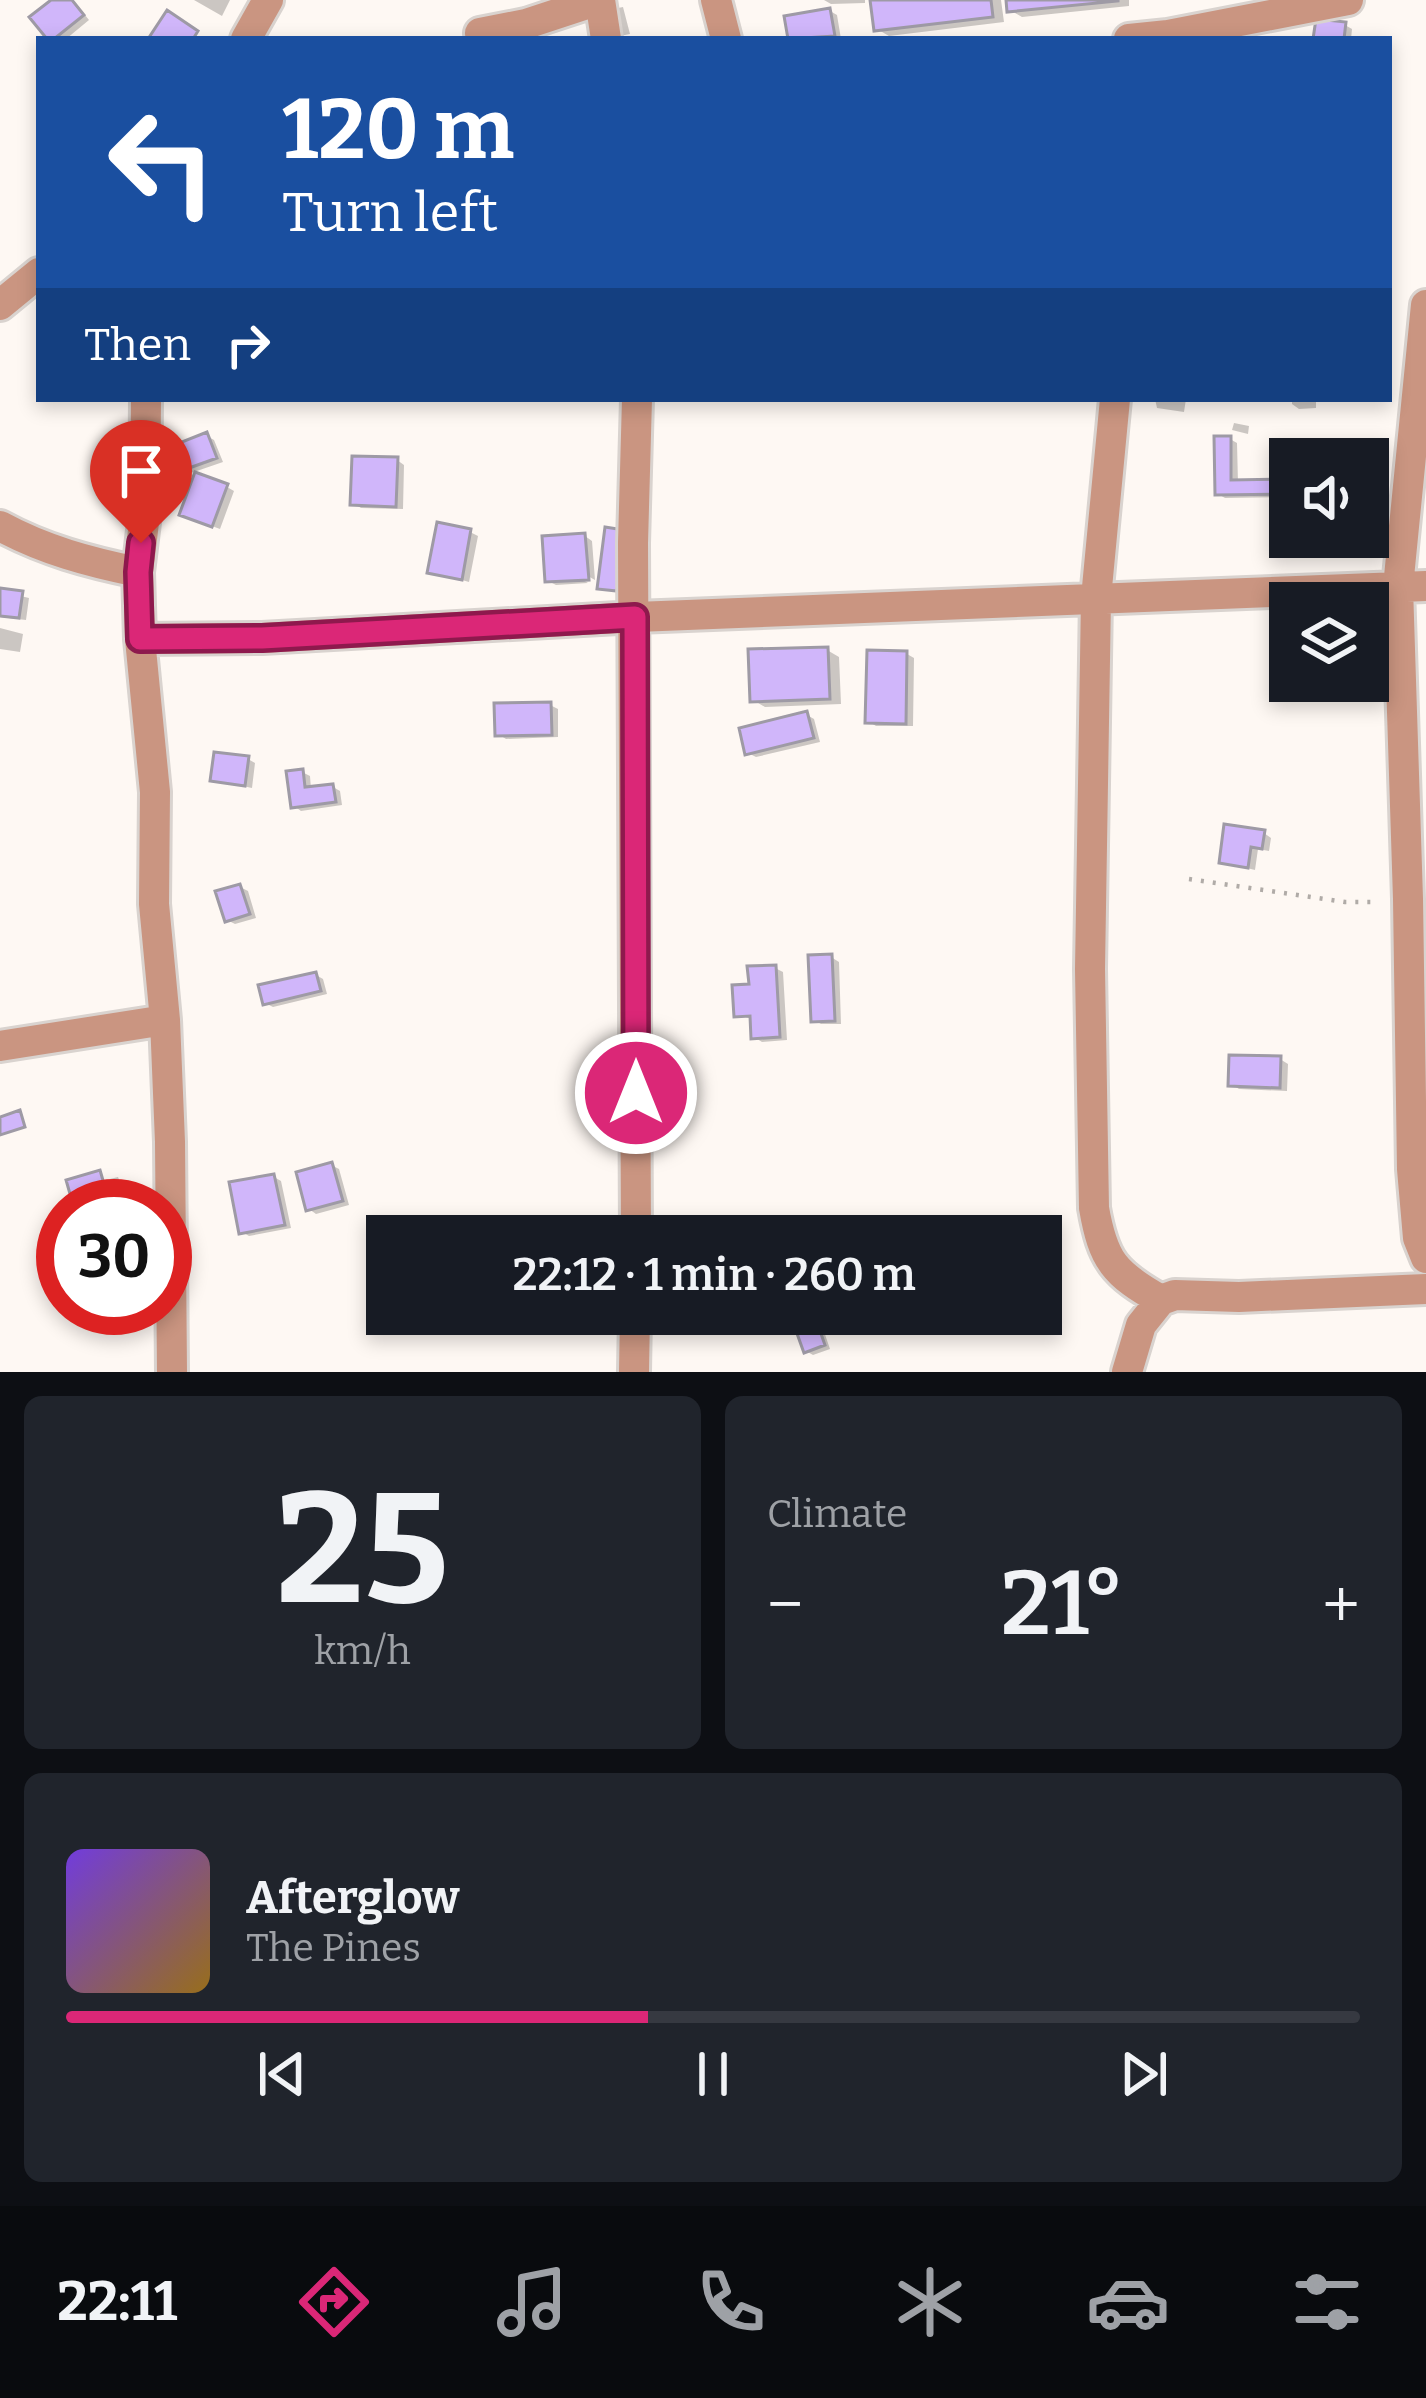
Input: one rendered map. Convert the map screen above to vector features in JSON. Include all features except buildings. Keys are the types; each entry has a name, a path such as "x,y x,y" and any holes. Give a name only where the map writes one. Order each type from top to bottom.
{"street":[{"path":"248,36 268,0"},
{"path":"481,33 600,0 605,36"},
{"path":"716,0 725,36"},
{"path":"1172,36 1348,0"},
{"path":"0,305 36,275"},
{"path":"1426,304 1412,587 1408,899 1412,1169 1418,1238 1426,1258"},
{"path":"146,402 145,514 138,572 155,793 154,904 165,1020 172,1372"},
{"path":"636,1215 637,402"},
{"path":"1115,402 1096,598 1090,969 1094,1208 1100,1242 1111,1264 1129,1282 1161,1300"},
{"path":"0,526 83,560 138,572"},
{"path":"140,639 262,638 635,617 1412,587"},
{"path":"0,1046 165,1020"},
{"path":"1127,1372 1141,1325 1161,1300 1175,1295 1426,1289"},
{"path":"634,1372 635,1335"}],"path":[{"path":"1189,879 1345,902 1408,899"}],"route":[{"path":"141,543 140,639 262,638 635,617 636,1093"}]}
